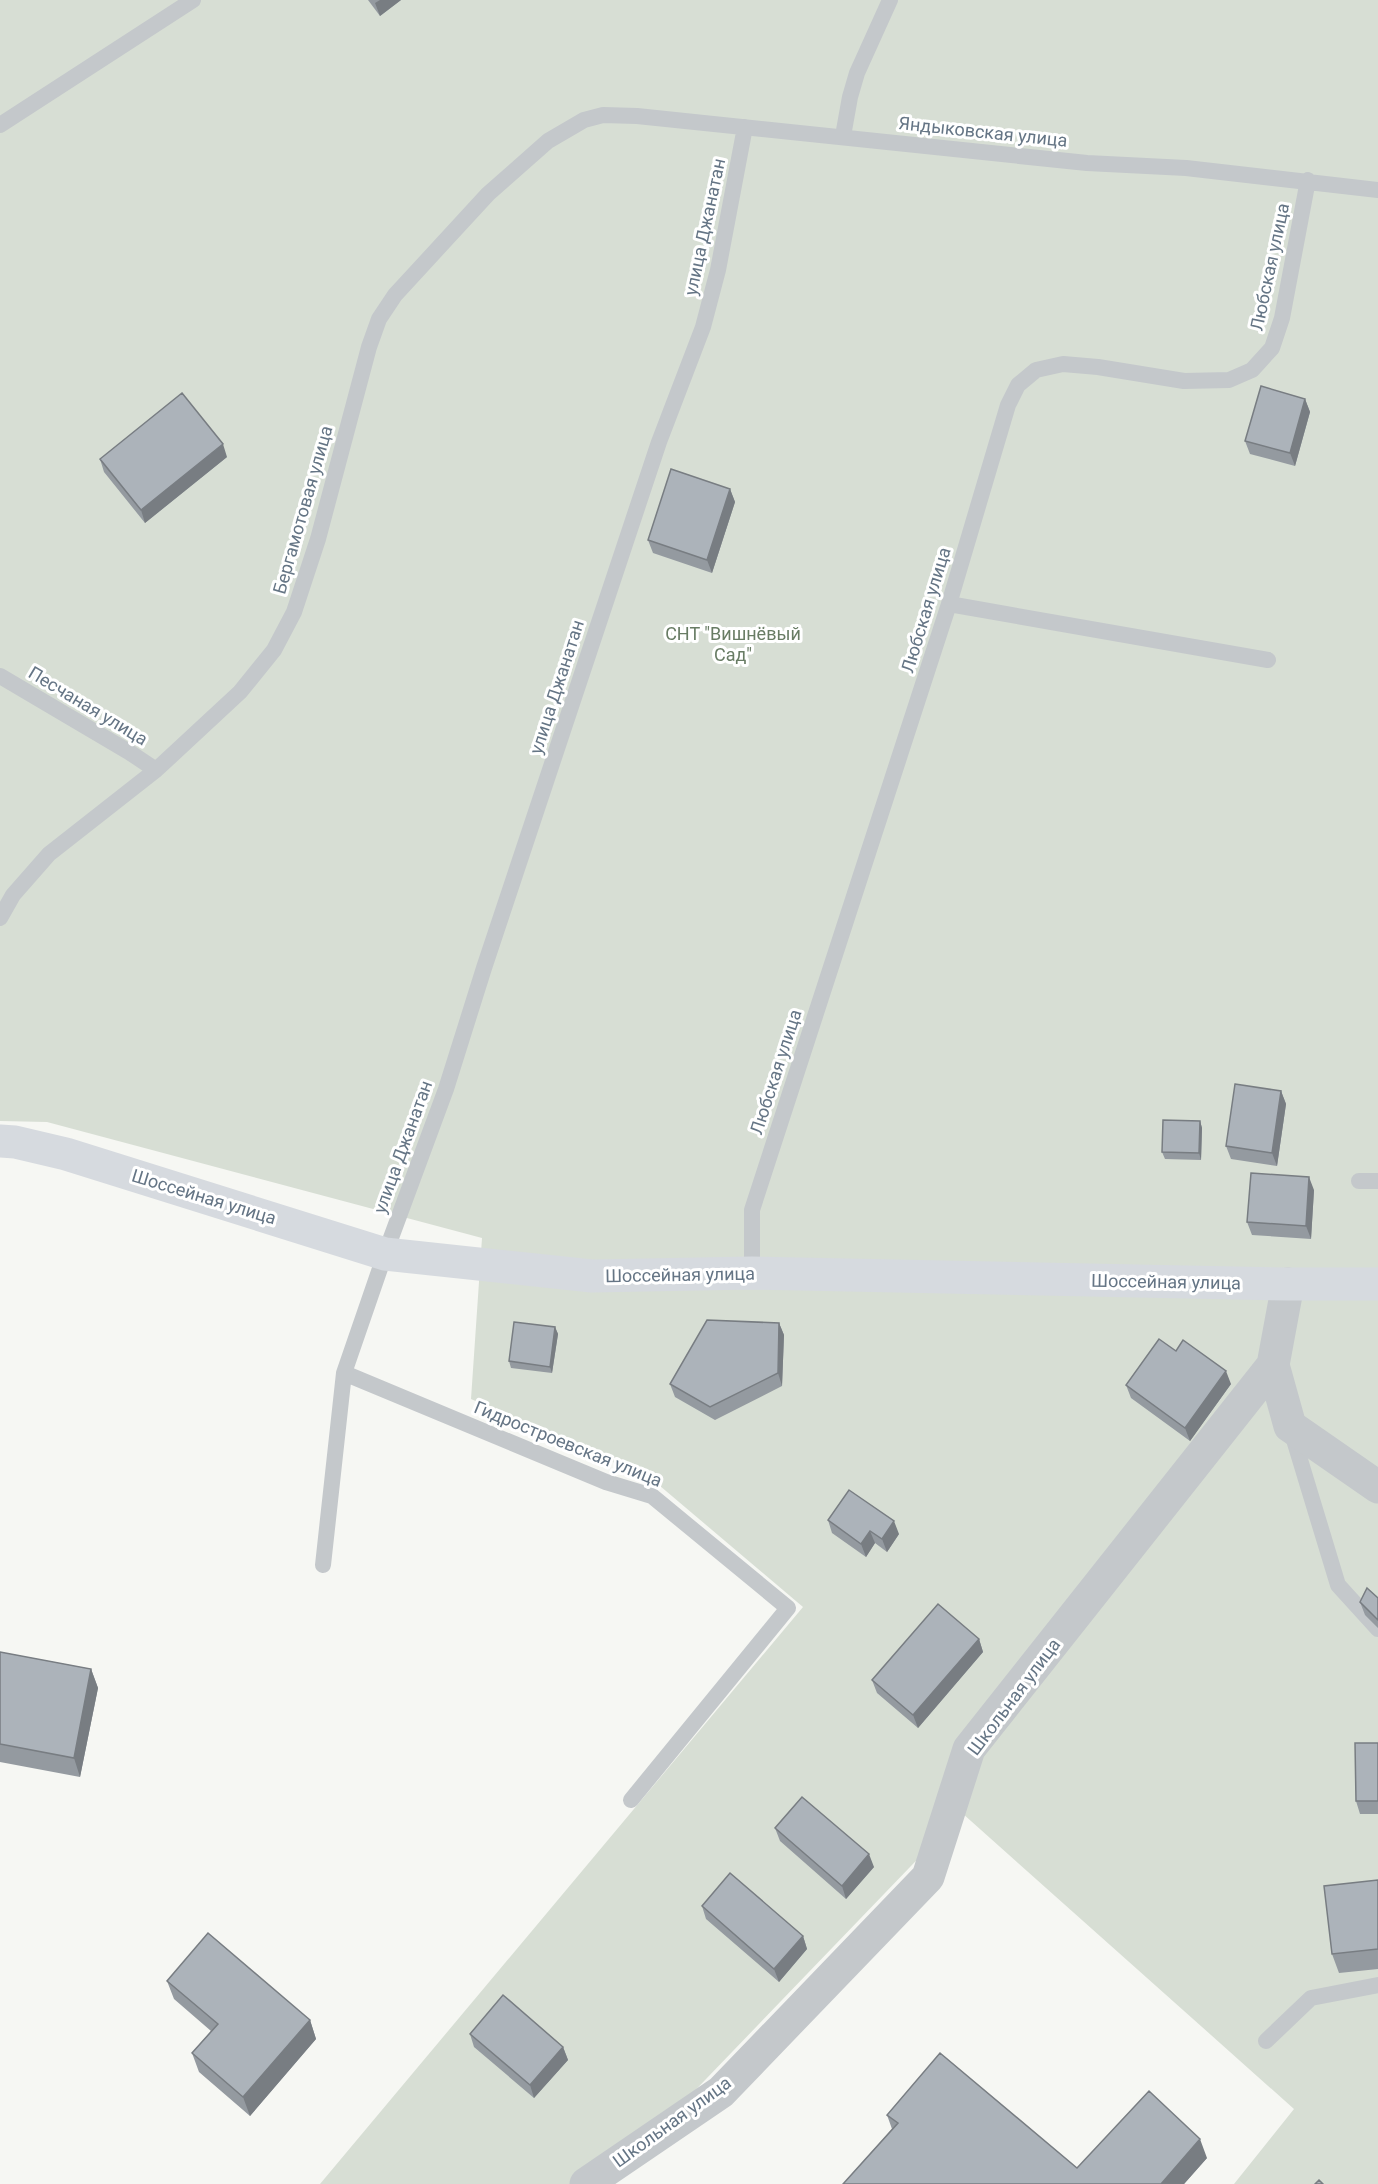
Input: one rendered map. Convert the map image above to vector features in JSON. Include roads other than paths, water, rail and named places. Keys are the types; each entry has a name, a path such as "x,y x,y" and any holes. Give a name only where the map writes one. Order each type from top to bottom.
{"street":[{"name":"Шоссейная улица","path":"0,1142 15,1142 66,1154 385,1254 592,1276 752,1273 1378,1284"},
{"path":"1288,1284 1273,1365 1290,1426 1378,1487"},
{"name":"Школьная улица","path":"586,2184 720,2092 928,1877 969,1749 1273,1365"}],"lane":[{"path":"0,125 193,0"},
{"path":"843,136 857,74 890,0"},
{"name":"Яндыковская улица","path":"584,120 603,115 637,116 1087,163 1186,168 1308,180 1378,190"},
{"name":"Бергамотовая улица","path":"0,918 13,896 49,854 156,770 240,692 274,650 294,612 318,539 369,347 379,319 389,303 488,194 548,141 584,120"},
{"name":"улица Джанатан","path":"323,1565 344,1373 446,1089 484,968 656,453 703,327 718,270 745,127"},
{"name":"Любская улица","path":"752,1273 752,1210 949,604 1008,405 1018,385 1036,370 1064,364 1184,381 1229,380 1252,370 1272,348 1282,318 1308,180"},
{"path":"949,604 1268,660"},
{"name":"Песчаная улица","path":"0,676 156,770"},
{"path":"1359,1181 1378,1182"},
{"name":"Гидростроевская улица","path":"344,1373 606,1482 652,1496 788,1608 631,1800"},
{"path":"1290,1426 1338,1585 1378,1629"},
{"path":"1266,2041 1311,1998 1378,1985"}],"park label":[{"name":"СНТ \"Вишнёвый Сад\"","path":"733,644"}]}
